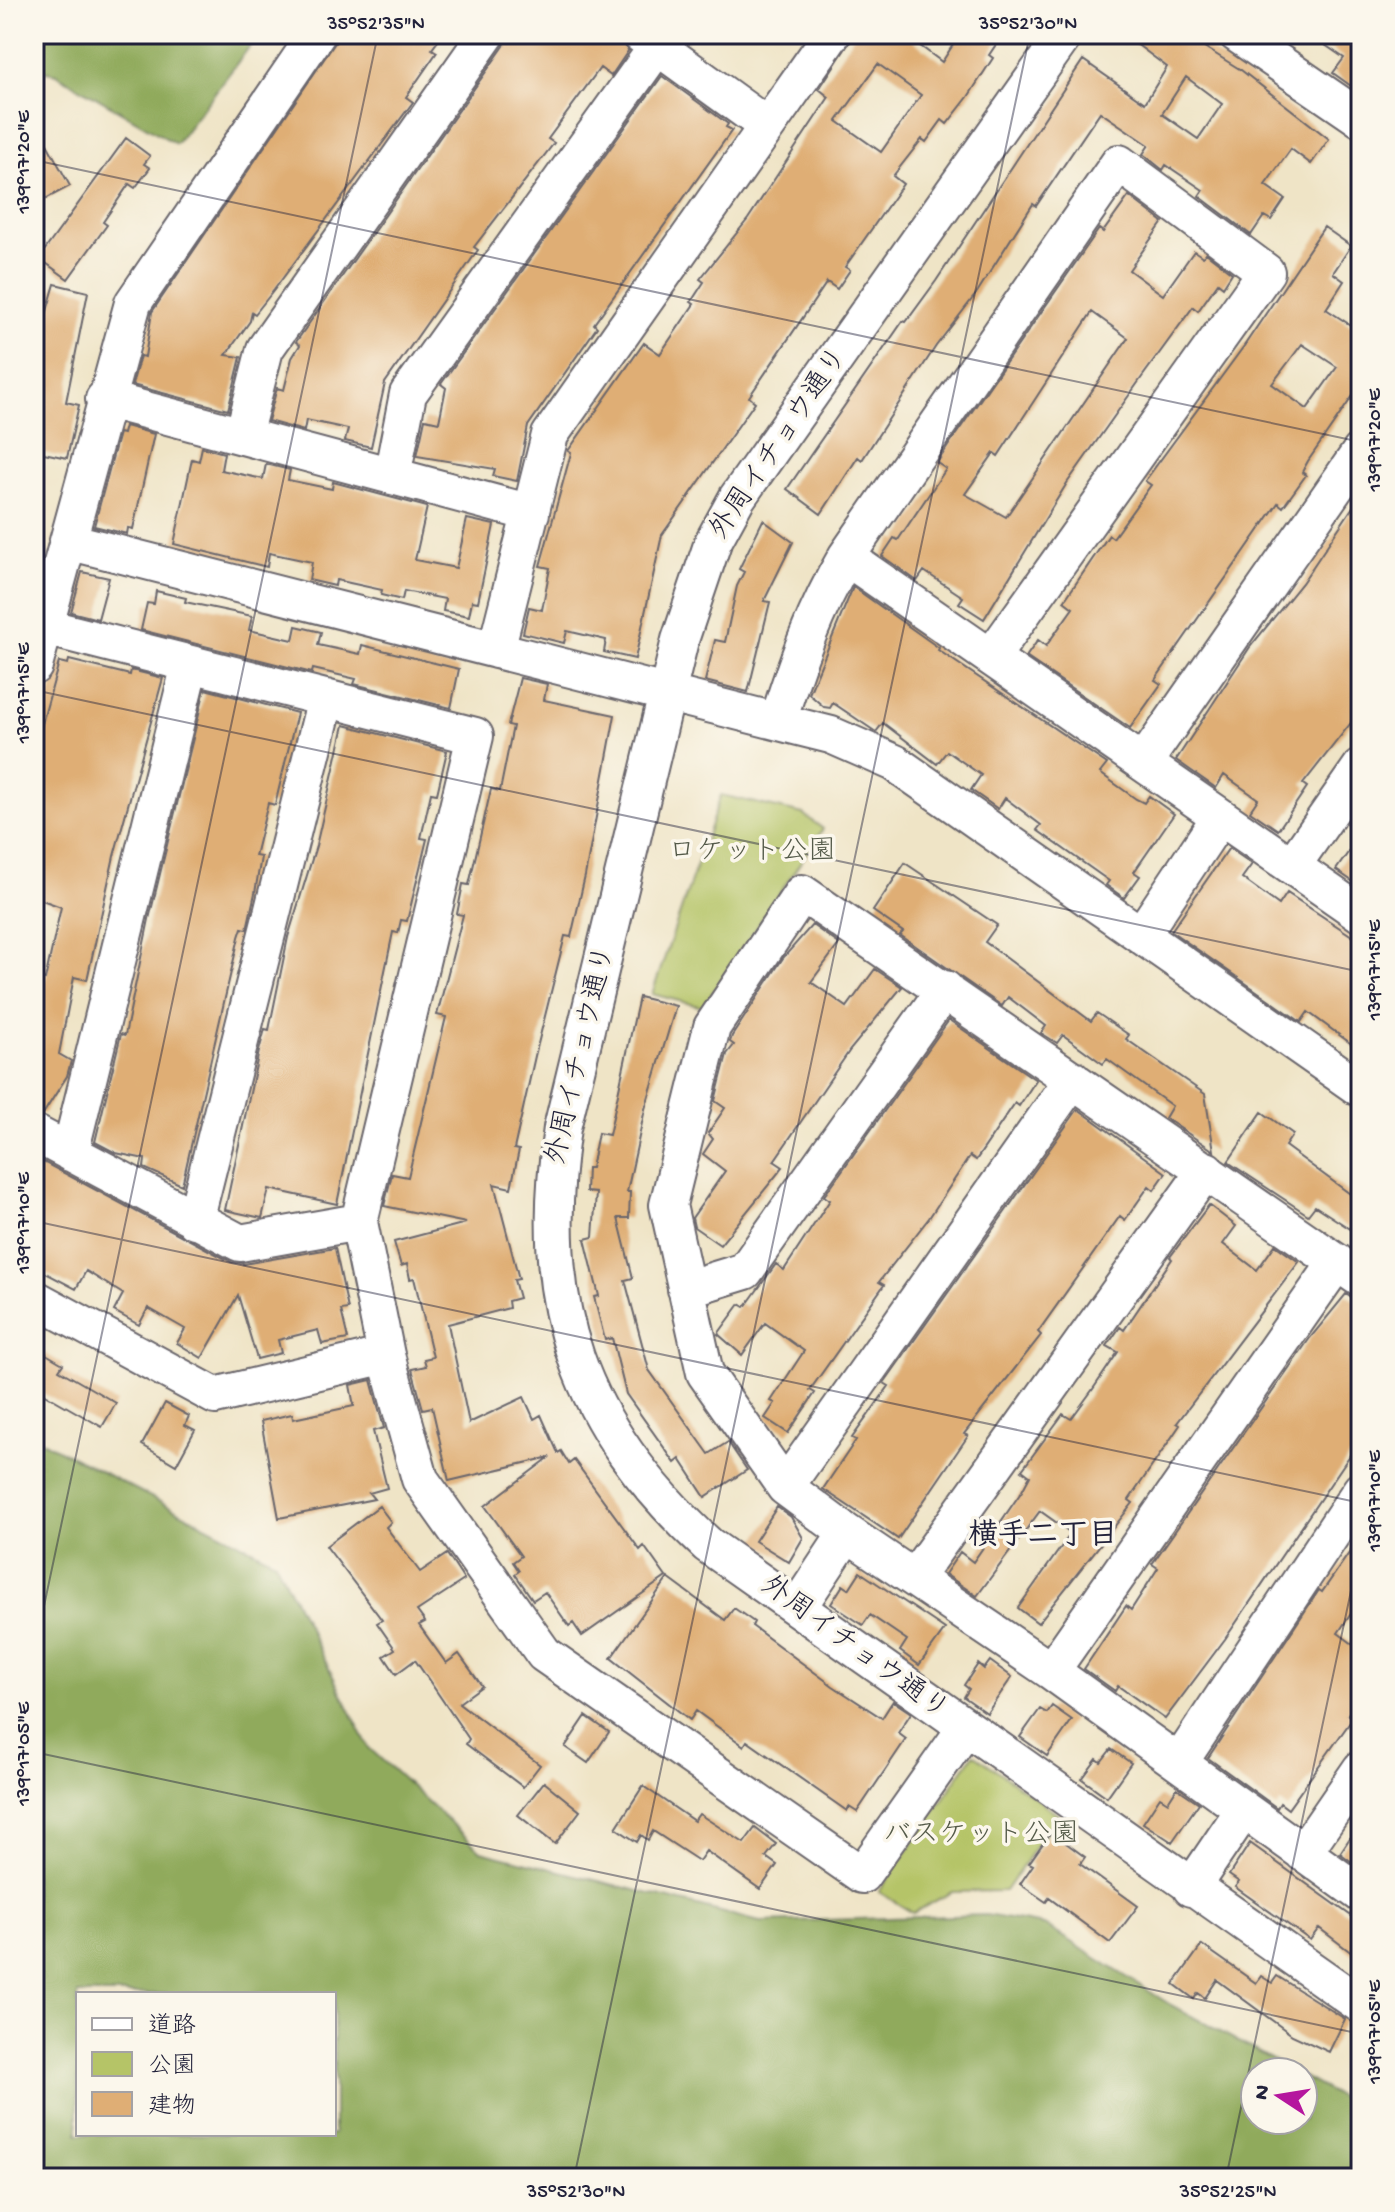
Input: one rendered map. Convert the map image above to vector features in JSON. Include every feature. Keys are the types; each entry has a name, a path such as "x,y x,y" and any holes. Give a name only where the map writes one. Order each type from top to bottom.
{"street":[{"path":"34,666 104,399 133,303 317,34"},
{"path":"243,436 265,349 487,34"},
{"path":"496,650 550,435 832,34"},
{"name":"外周イチョウ通り","path":"1065,34 737,498 713,542 692,598 667,694 562,1128 554,1178 556,1274 570,1345 588,1393 643,1480 708,1545 965,1729 1361,2005"},
{"path":"1237,34 1361,119"},
{"path":"392,476 408,394 649,40 767,126"},
{"path":"778,721 804,640 821,599 846,557 1119,163 1266,272 992,656"},
{"path":"104,399 531,513"},
{"path":"1144,762 1361,451"},
{"path":"68,541 831,735 895,763 1361,1089"},
{"path":"846,557 1361,914"},
{"path":"45,627 475,736 359,1222 386,1355 420,1479 544,1654 862,1875 965,1729"},
{"path":"70,1153 190,664"},
{"path":"195,1221 326,698"},
{"path":"1292,866 1361,767"},
{"path":"1142,934 1220,817"},
{"path":"1051,1671 1349,1270 802,893 712,1027 668,1205 705,1373 785,1487 847,1533 1051,1671 1361,1894"},
{"path":"686,1289 745,1271 945,989"},
{"path":"785,1487 1073,1079"},
{"path":"34,1133 240,1243 359,1222"},
{"path":"915,1577 1206,1170"},
{"path":"34,1298 215,1396 386,1355"},
{"path":"1179,1763 1361,1490"},
{"path":"798,1607 847,1533"},
{"path":"1303,1853 1361,1769"},
{"path":"1191,1888 1243,1811"}],"green space":[{"path":"34,34 259,34 176,144 56,74 34,69"},
{"name":"ロケット公園","path":"721,795 803,814 823,829 703,1007 652,994"},
{"path":"34,1437 275,1561 369,1748 481,1851 760,1922 986,1915 1044,1925 1171,2005 1265,2056 1239,2056 1239,2136 1319,2136 1319,2086 1361,2109 1361,2178 34,2178"},
{"name":"バスケット公園","path":"974,1754 1058,1814 1005,1891 952,1892 913,1913 879,1892"}],"building":[{"path":"341,34 443,34 432,49 437,52 406,97 413,102 274,290 255,314 252,312 250,321 226,355 241,357 228,410 132,385 140,356 145,357 152,312"},
{"path":"508,34 619,34 628,51 611,76 600,68 548,139 554,143 474,247 478,250 385,383 371,447 345,441 348,429 306,420 304,431 268,421 277,388 284,390 292,358 300,345 296,342 504,46"},
{"path":"855,34 904,34 942,62 960,34 982,34 997,43 989,55 993,58 947,124 942,120 926,142 922,139 893,176 903,184 845,267 850,270 837,289 827,282 749,397 755,402 662,535 635,659 604,652 606,640 567,631 564,643 523,633 529,607 542,610 550,568 540,566 571,453 568,451 644,343 660,354 694,304 691,302 704,282 700,279 748,219 829,97 819,89","holes":["878,64 921,95 881,152 837,121"]},
{"path":"1123,34 1173,34 1182,39 1185,35 1241,70 1329,139 1311,164 1291,149 1265,185 1285,199 1271,220 1264,216 1251,235 1199,196 1203,190 1166,165 1163,170 1143,154 1149,145 1100,112 1036,206 1033,204 976,294 936,346 862,460 858,457 821,514 787,489 903,321 906,322 936,281 1083,60 1145,103 1167,67","holes":["1186,77 1222,104 1198,139 1162,114"]},
{"path":"1309,34 1361,34 1361,93 1333,73 1344,58"},
{"path":"662,76 732,130 594,324 597,327 528,426 517,481 493,476 495,469 417,456 425,419 439,422 446,388 441,384"},
{"path":"34,120 70,186 34,205"},
{"path":"126,138 150,156 144,164 150,168 135,188 129,184 103,222 107,225 68,279 39,258"},
{"path":"1129,196 1163,222 1129,270 1163,295 1194,251 1203,257 1206,253 1232,273 1223,287 1218,283 1198,311 1193,307 1142,377 1067,483 984,619 959,603 963,597 924,571 917,581 882,556 894,538 898,540 946,469 937,463 950,443 1099,229 1103,232","holes":["1092,312 1128,338 1006,517 965,494 994,453 998,456"]},
{"path":"1324,227 1351,246 1333,273 1344,281 1326,309 1361,332 1361,384 1308,461 1302,472 1306,475 1283,507 1278,503 1155,680 1161,684 1130,728 1026,657 1038,640 1046,646 1073,608 1064,601 1109,535 1113,538 1151,485 1145,481 1244,346","holes":["1302,344 1337,367 1307,409 1272,384"]},
{"path":"55,284 88,292 66,402 79,405 67,458 39,452 43,432 34,430 39,386 34,385 34,355"},
{"path":"125,426 154,434 133,529 128,528 127,534 94,526 119,433 123,434"},
{"path":"202,447 224,453 221,470 263,479 266,464 290,470 288,480 332,489 333,482 427,507 415,560 456,568 467,519 494,525 478,602 472,601 469,616 443,611 445,599 404,591 402,600 381,595 382,590 336,580 335,586 309,580 312,562 269,553 267,567 174,544 192,459 199,461"},
{"path":"1361,495 1361,710 1303,784 1307,787 1278,830 1250,811 1258,799 1224,775 1216,788 1176,760 1250,647 1302,583"},
{"path":"763,520 793,542 764,601 770,602 748,692 705,681 715,640 725,642 737,586 744,572 739,569"},
{"path":"82,572 109,578 98,619 71,612"},
{"path":"853,587 938,650 1107,764 1100,773 1136,799 1144,803 1149,796 1174,814 1134,872 1140,876 1124,898 1106,885 1109,881 1037,830 1041,825 1005,798 998,809 971,790 981,775 947,751 937,764 883,723 876,732 833,703 830,708 824,707 809,694"},
{"path":"156,591 186,598 185,602 252,616 249,630 293,640 296,626 321,632 318,645 360,654 362,645 459,669 451,708 354,684 356,679 313,669 312,673 141,630 147,603 154,604"},
{"path":"69,660 130,675 131,670 163,678 114,856 87,980 74,977 59,1054 71,1061 67,1076 43,1114 34,1112 34,977 45,980 61,907 34,897 34,753 59,662 68,664"},
{"path":"520,678 547,684 544,700 615,715 571,937 565,936 514,1149 519,1150 511,1188 494,1184 519,1279 514,1280 519,1298 508,1301 509,1308 448,1324 469,1423 524,1397 534,1419 541,1415 558,1453 561,1451 569,1464 574,1460 640,1550 644,1546 666,1577 582,1636 573,1623 569,1626 545,1592 533,1600 515,1574 519,1571 513,1562 521,1556 485,1506 550,1457 449,1481 432,1407 423,1409 412,1369 426,1366 424,1359 433,1357 414,1278 410,1279 407,1264 401,1266 394,1242 466,1223 384,1206 392,1174 408,1177 446,1017 437,1015 463,915 457,914 463,884 469,885 491,789 500,791 513,726 508,725"},
{"path":"205,689 297,713 275,805 268,803 255,856 261,857 255,893 247,929 242,928 239,937 182,1185 144,1168 145,1159 116,1153 95,1142 121,1034 125,1035 149,919"},
{"path":"344,725 447,751 437,794 431,793 421,838 427,839 407,921 401,920 398,933 393,932 337,1204 269,1189 262,1218 225,1210 259,1051 265,1029 269,1030 288,937 316,846"},
{"path":"1361,834 1361,887 1336,870"},
{"path":"1229,848 1252,864 1242,878 1279,905 1287,893 1361,942 1361,1051 1308,1012 1301,1022 1171,931"},
{"path":"905,863 997,925 985,942 1091,1021 1097,1013 1129,1035 1126,1039 1205,1094 1214,1151 1165,1118 1172,1106 1107,1059 1103,1064 1063,1035 1057,1043 1041,1033 1046,1026 1008,997 1002,1006 900,935 903,932 873,911"},
{"path":"812,925 839,944 811,982 847,1007 875,969 902,987 850,1050 774,1161 783,1167 720,1245 694,1227 692,1218 725,1171 703,1154 713,1139 708,1133 725,1108 715,1101 727,1054 734,1045 730,1042 783,958"},
{"path":"639,997 676,1006 645,1109 627,1192 630,1192 629,1218 618,1218 633,1278 625,1280 649,1370 709,1454 728,1442 747,1470 705,1497 680,1459 675,1463 626,1394 612,1338 605,1340 594,1297 599,1296 585,1239 593,1237 596,1193 586,1192 587,1168 591,1168 598,1133 609,1135"},
{"path":"949,1020 1036,1080 1019,1106 1015,1103 976,1160 970,1156 929,1218 879,1282 884,1285 810,1390 815,1393 788,1433 765,1418 775,1403 771,1401 804,1351 765,1323 742,1355 718,1334 740,1304 745,1307 776,1264 784,1270 830,1200 824,1196"},
{"path":"1078,1109 1166,1173 1154,1190 1149,1186 1125,1220 1120,1216 1038,1332 1041,1335 964,1434 968,1436 898,1539 823,1489 856,1440 852,1438 889,1386 884,1383"},
{"path":"1262,1112 1293,1134 1285,1146 1361,1202 1361,1236 1315,1206 1308,1215 1228,1162"},
{"path":"34,1157 231,1262 244,1264 335,1248 348,1309 341,1310 348,1339 322,1344 318,1330 278,1340 281,1353 257,1359 238,1295 202,1358 177,1343 185,1329 148,1308 139,1325 114,1311 123,1294 86,1271 76,1289 34,1267"},
{"path":"1209,1205 1236,1226 1223,1244 1257,1270 1275,1245 1299,1262 1177,1423 1180,1425 1129,1500 1133,1503 1038,1623 1018,1608 1071,1533 1040,1511 977,1596 945,1574 960,1552 973,1562 1030,1476 1022,1470 1063,1414 1071,1419 1093,1389 1118,1352 1107,1346 1120,1327 1124,1330 1172,1259 1170,1257"},
{"path":"1346,1294 1361,1305 1361,1439 1225,1639 1165,1719 1118,1686 1115,1691 1084,1669 1126,1606 1131,1610 1158,1568 1152,1564 1310,1338"},
{"path":"34,1347 63,1364 59,1370 116,1403 102,1427 34,1388"},
{"path":"371,1380 384,1428 373,1431 387,1488 369,1493 374,1499 279,1518 261,1421 292,1414 293,1419 354,1406 350,1385"},
{"path":"165,1403 189,1416 185,1425 195,1430 176,1465 142,1445"},
{"path":"379,1506 391,1522 386,1527 420,1572 447,1554 464,1580 417,1611 425,1622 419,1625 446,1663 459,1654 482,1686 459,1703 540,1765 523,1787 466,1744 469,1739 415,1660 396,1674 384,1656 395,1649 377,1623 382,1620 326,1546"},
{"path":"777,1507 791,1517 803,1538 789,1562 755,1541"},
{"path":"1361,1536 1361,1599 1338,1633 1361,1650 1361,1696 1348,1714 1353,1718 1288,1809 1280,1803 1277,1808 1208,1758 1319,1590 1322,1592"},
{"path":"860,1572 945,1629 919,1665 900,1651 907,1640 870,1615 863,1625 831,1604 843,1585 849,1589"},
{"path":"668,1578 725,1620 734,1608 754,1622 752,1626 882,1718 893,1701 911,1713 898,1733 906,1739 857,1812 849,1807 847,1811 747,1741 744,1746 696,1711 690,1720 611,1658"},
{"path":"990,1661 1012,1677 987,1713 964,1697 969,1689 964,1685 978,1664 984,1669"},
{"path":"1052,1706 1072,1720 1047,1756 1020,1737 1040,1709 1047,1713"},
{"path":"586,1716 609,1732 588,1763 565,1747"},
{"path":"1111,1749 1131,1763 1107,1797 1082,1779 1097,1759 1101,1762"},
{"path":"544,1782 580,1811 555,1844 518,1815"},
{"path":"643,1786 694,1821 699,1814 744,1843 755,1828 776,1844 766,1857 777,1865 760,1889 706,1851 699,1861 653,1831 648,1840 641,1835 637,1842 616,1828"},
{"path":"1177,1788 1199,1803 1172,1842 1143,1823 1160,1797 1168,1802"},
{"path":"1361,1821 1361,1867 1360,1868 1340,1853"},
{"path":"1051,1832 1085,1857 1080,1864 1138,1906 1110,1943 1049,1898 1046,1902 1020,1884 1033,1865 1029,1863"},
{"path":"1250,1843 1361,1923 1361,1960 1319,1928 1310,1940 1235,1887 1239,1882 1229,1875"},
{"path":"1202,1945 1256,1983 1261,1976 1272,1983 1277,1976 1345,2019 1329,2052 1292,2035 1217,1980 1205,1998 1198,1993 1194,1999 1174,1984"}],"district":[{"name":"横手二丁目","path":"1043,1537"}]}
